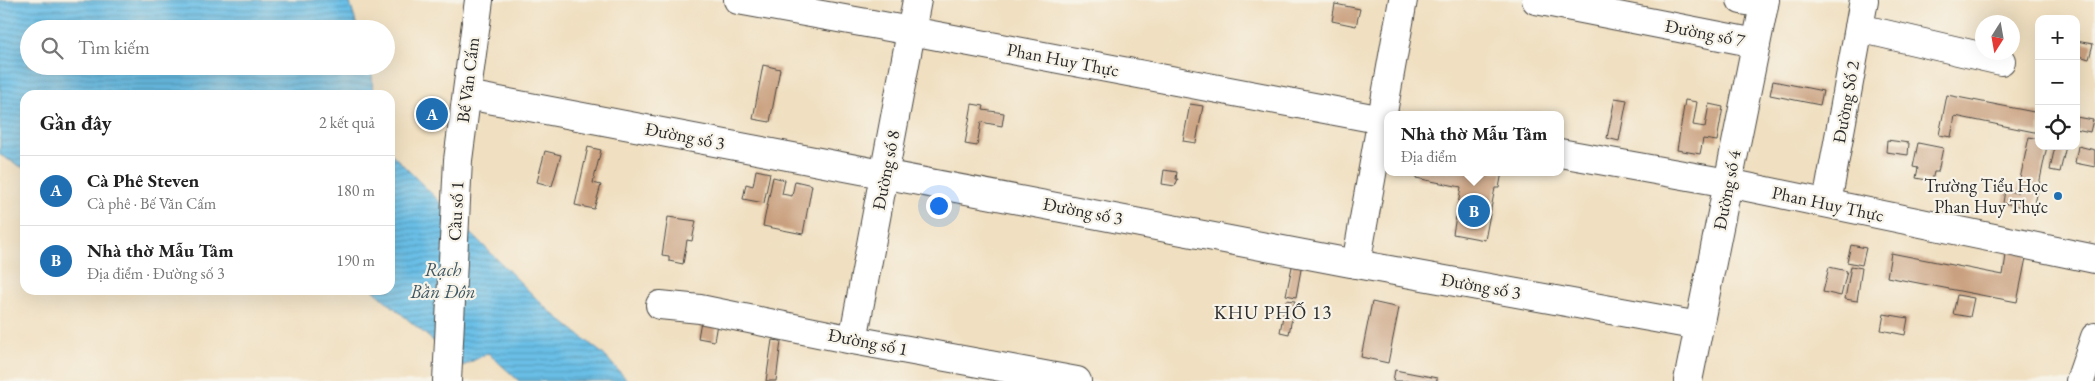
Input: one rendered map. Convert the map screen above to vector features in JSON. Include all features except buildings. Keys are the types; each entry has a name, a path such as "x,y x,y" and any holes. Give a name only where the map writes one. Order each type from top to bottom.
{"street":[{"name":"Bế Văn Cấm","path":"458,160 479,0"},
{"name":"Phan Huy Thực","path":"738,0 912,30 1384,121"},
{"name":"Đường số 8","path":"853,340 917,0"},
{"path":"1386,111 1404,0"},
{"name":"Đường số 7","path":"1536,0 1756,43"},
{"name":"Đường Số 2","path":"1827,204 1864,0"},
{"name":"Đường số 4","path":"1688,381 1756,43 1757,1"},
{"path":"1859,28 2001,61"},
{"name":"Đường số 3","path":"467,95 1356,264 1700,326"},
{"path":"1356,264 1384,121"},
{"name":"Phan Huy Thực","path":"1564,154 1728,183 2095,259"},
{"name":"Cầu số 1","path":"446,381 458,160"},
{"name":"Đường số 1","path":"660,305 700,309 853,340 1077,381"},
{"path":"2080,381 2095,337"}],"water":[{"path":"0,0 349,0 355,20 20,20 20,75 372,75 373,90 20,90 20,166 0,155"},
{"name":"Rạch Bần Đôn","path":"395,157 546,308 603,354 628,381 519,381 488,353 463,366 379,295 395,295"}],"place":[{"name":"Cà Phê Steven","path":"432,114"},
{"name":"Trường Tiểu Học Phan Huy Thực","path":"2058,196"},
{"name":"Nhà thờ Mẫu Tâm","path":"1474,211"}],"district":[{"name":"KHU PHỐ 13","path":"1273,312"}]}
